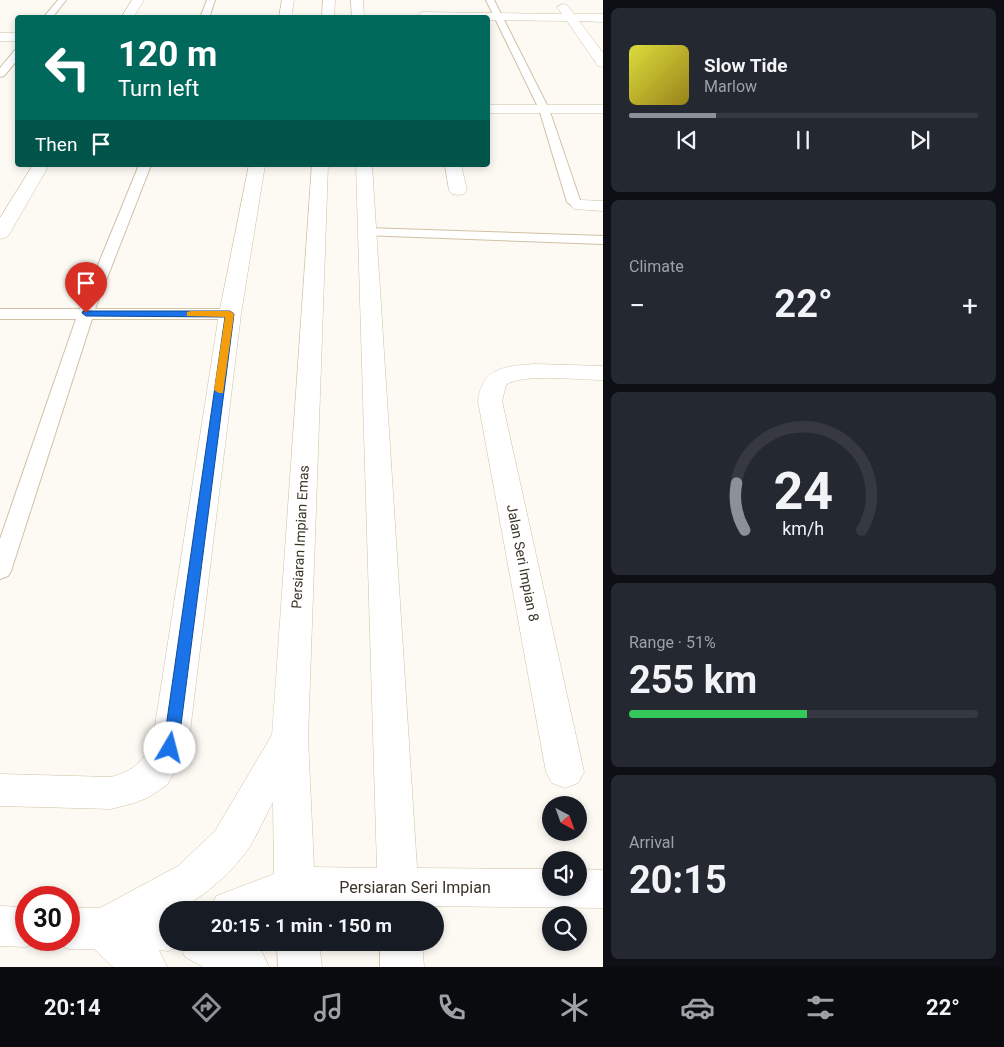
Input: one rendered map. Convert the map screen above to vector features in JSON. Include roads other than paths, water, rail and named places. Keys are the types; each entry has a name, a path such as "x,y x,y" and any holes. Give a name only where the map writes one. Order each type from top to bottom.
{"street":[{"path":"129,15 138,0"},
{"path":"286,15 288,0"},
{"path":"328,15 329,0"},
{"path":"357,0 358,15"},
{"path":"559,0 603,63"},
{"path":"422,14 448,15"},
{"path":"490,17 603,18"},
{"path":"0,37 15,37"},
{"path":"490,109 603,109"},
{"path":"0,233 41,167"},
{"path":"0,790 111,793 134,787 154,774 170,748 230,314 257,167"},
{"name":"Persiaran Impian Emas","path":"294,898 290,738 320,167"},
{"path":"364,167 398,898"},
{"path":"453,167 458,190"},
{"path":"580,205 603,206"},
{"name":"Jalan Seri Impian 8","path":"565,772 490,401 492,386 502,377 522,372 603,373"},
{"path":"86,928 192,879 229,844 290,738"},
{"name":"Persiaran Seri Impian","path":"278,901 294,898 398,898 603,889"},
{"path":"0,926 15,926"},
{"path":"86,928 159,930"},
{"path":"86,928 145,967"},
{"path":"217,951 247,967"},
{"path":"299,951 300,967"},
{"path":"401,951 402,967"}],"lane":[{"path":"49,15 62,0"},
{"path":"205,15 211,0"},
{"path":"490,0 544,109 574,202 580,205"},
{"path":"0,74 15,56"},
{"path":"0,571 86,313 144,167"},
{"path":"367,232 603,240"},
{"path":"0,314 230,314"}]}
